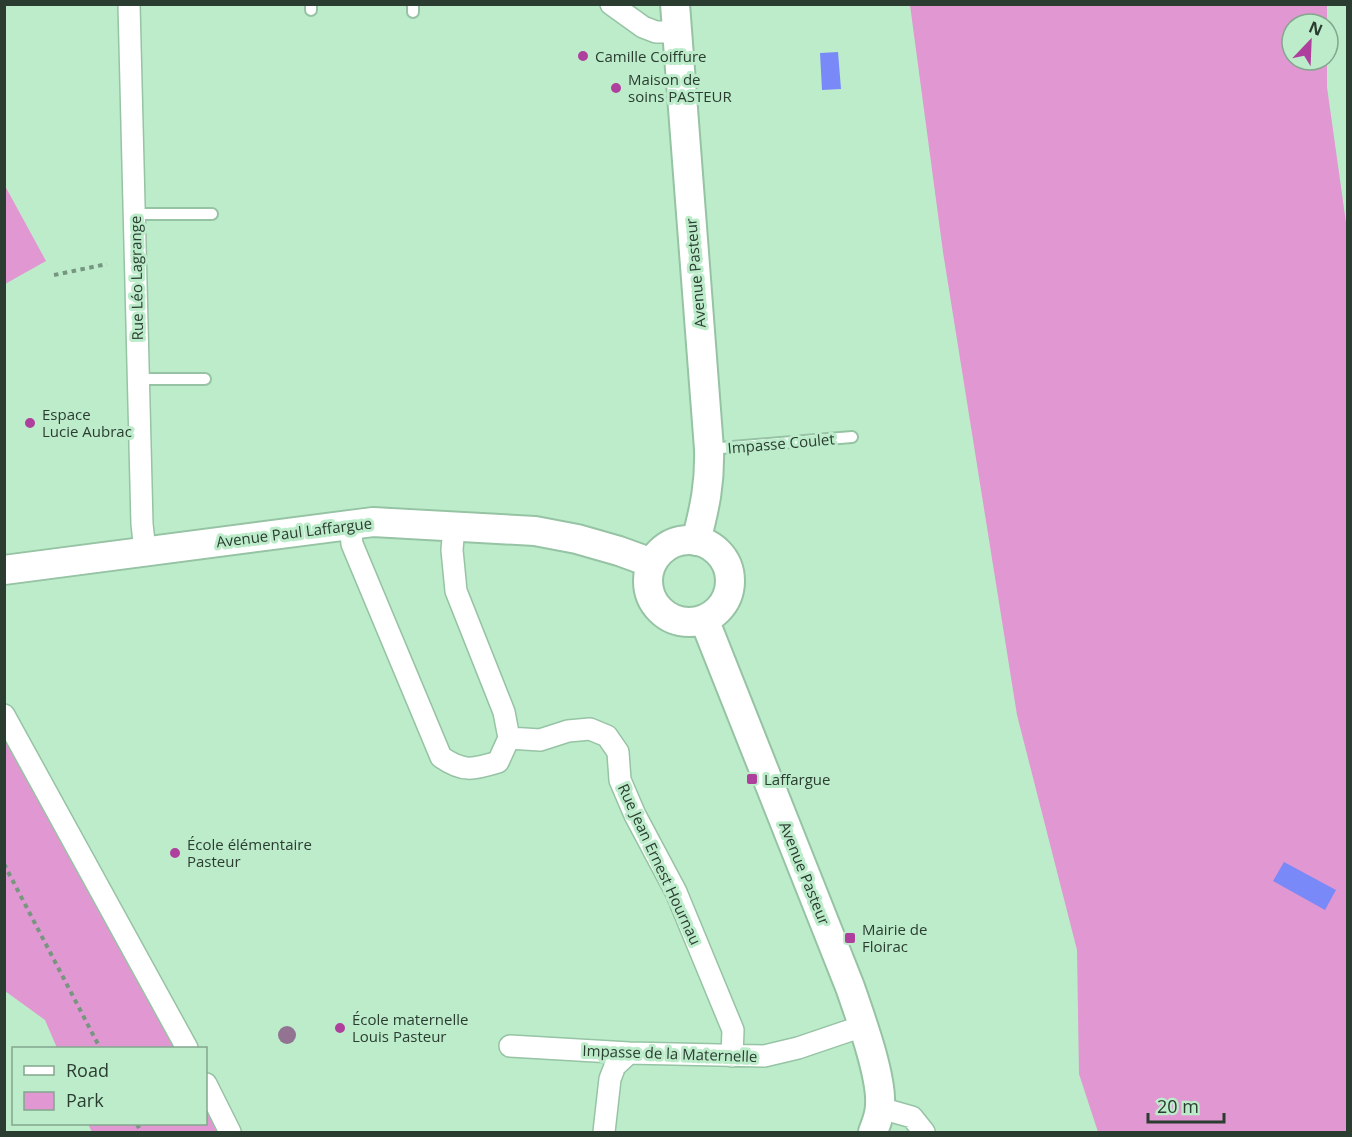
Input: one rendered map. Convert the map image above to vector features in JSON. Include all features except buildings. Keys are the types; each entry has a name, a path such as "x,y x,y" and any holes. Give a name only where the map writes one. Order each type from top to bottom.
{"main road":[{"name":"Avenue Pasteur","path":"675,18 709,449 710,479 696,541"},
{"name":"Avenue Paul Laffargue","path":"4,570 350,523 373,522 535,531 588,542 652,563"},
{"path":"696,541 708,545 719,553 730,577 729,590 724,603 716,613 690,622 676,620 664,614 654,603 649,590 648,576 652,563 660,552 671,544 696,541"},
{"name":"Avenue Pasteur","path":"704,619 850,987 863,1026 880,1095 877,1120"}],"street":[{"name":"Rue Léo Lagrange","path":"129,4 142,524 146,551"},
{"path":"611,4 643,27 656,32 675,18"},
{"path":"350,523 352,544 441,757 456,768 478,768 498,762 508,738 504,712 456,591 452,549 454,526"},
{"path":"4,715 186,1047"},
{"name":"Rue Jean Ernest Hournau","path":"508,738 540,740 568,730 590,729 607,736 618,752 620,780 635,815 676,892 733,1030 732,1056"},
{"name":"Impasse de la Maternelle","path":"510,1046 629,1053 764,1056 863,1026"},
{"path":"604,1132 610,1078 615,1066 629,1053"},
{"path":"207,1086 230,1132"},
{"path":"877,1120 912,1117 924,1132"}],"lane":[{"path":"134,214 212,214"},
{"path":"139,379 205,379"},
{"name":"Impasse Coulet","path":"709,449 852,437"}],"path":[{"path":"54,275 107,264"},
{"path":"4,864 99,1047"}],"green space":[{"path":"910,5 1327,5 1327,12 1280,12 1280,72 1327,72 1327,87 1348,237 1347,1132 1098,1132 1079,1074 1077,950 1017,715 943,252"},
{"path":"4,184 46,261 5,284 4,284"},
{"path":"4,730 178,1047 57,1047 45,1020 5,991"},
{"path":"207,1099 224,1132 92,1132 88,1125 207,1125"}],"water":[{"path":"838,52 841,89 822,90 820,53"},
{"path":"1284,862 1336,890 1325,910 1273,881"}],"place":[{"name":"Camille Coiffure","path":"583,56"},
{"name":"Maison de soins PASTEUR","path":"616,88"},
{"name":"Espace Lucie Aubrac","path":"30,423"},
{"name":"Laffargue","path":"752,779"},
{"name":"École élémentaire Pasteur","path":"175,853"},
{"name":"Mairie de Floirac","path":"850,938"},
{"name":"École maternelle Louis Pasteur","path":"340,1028"}]}
